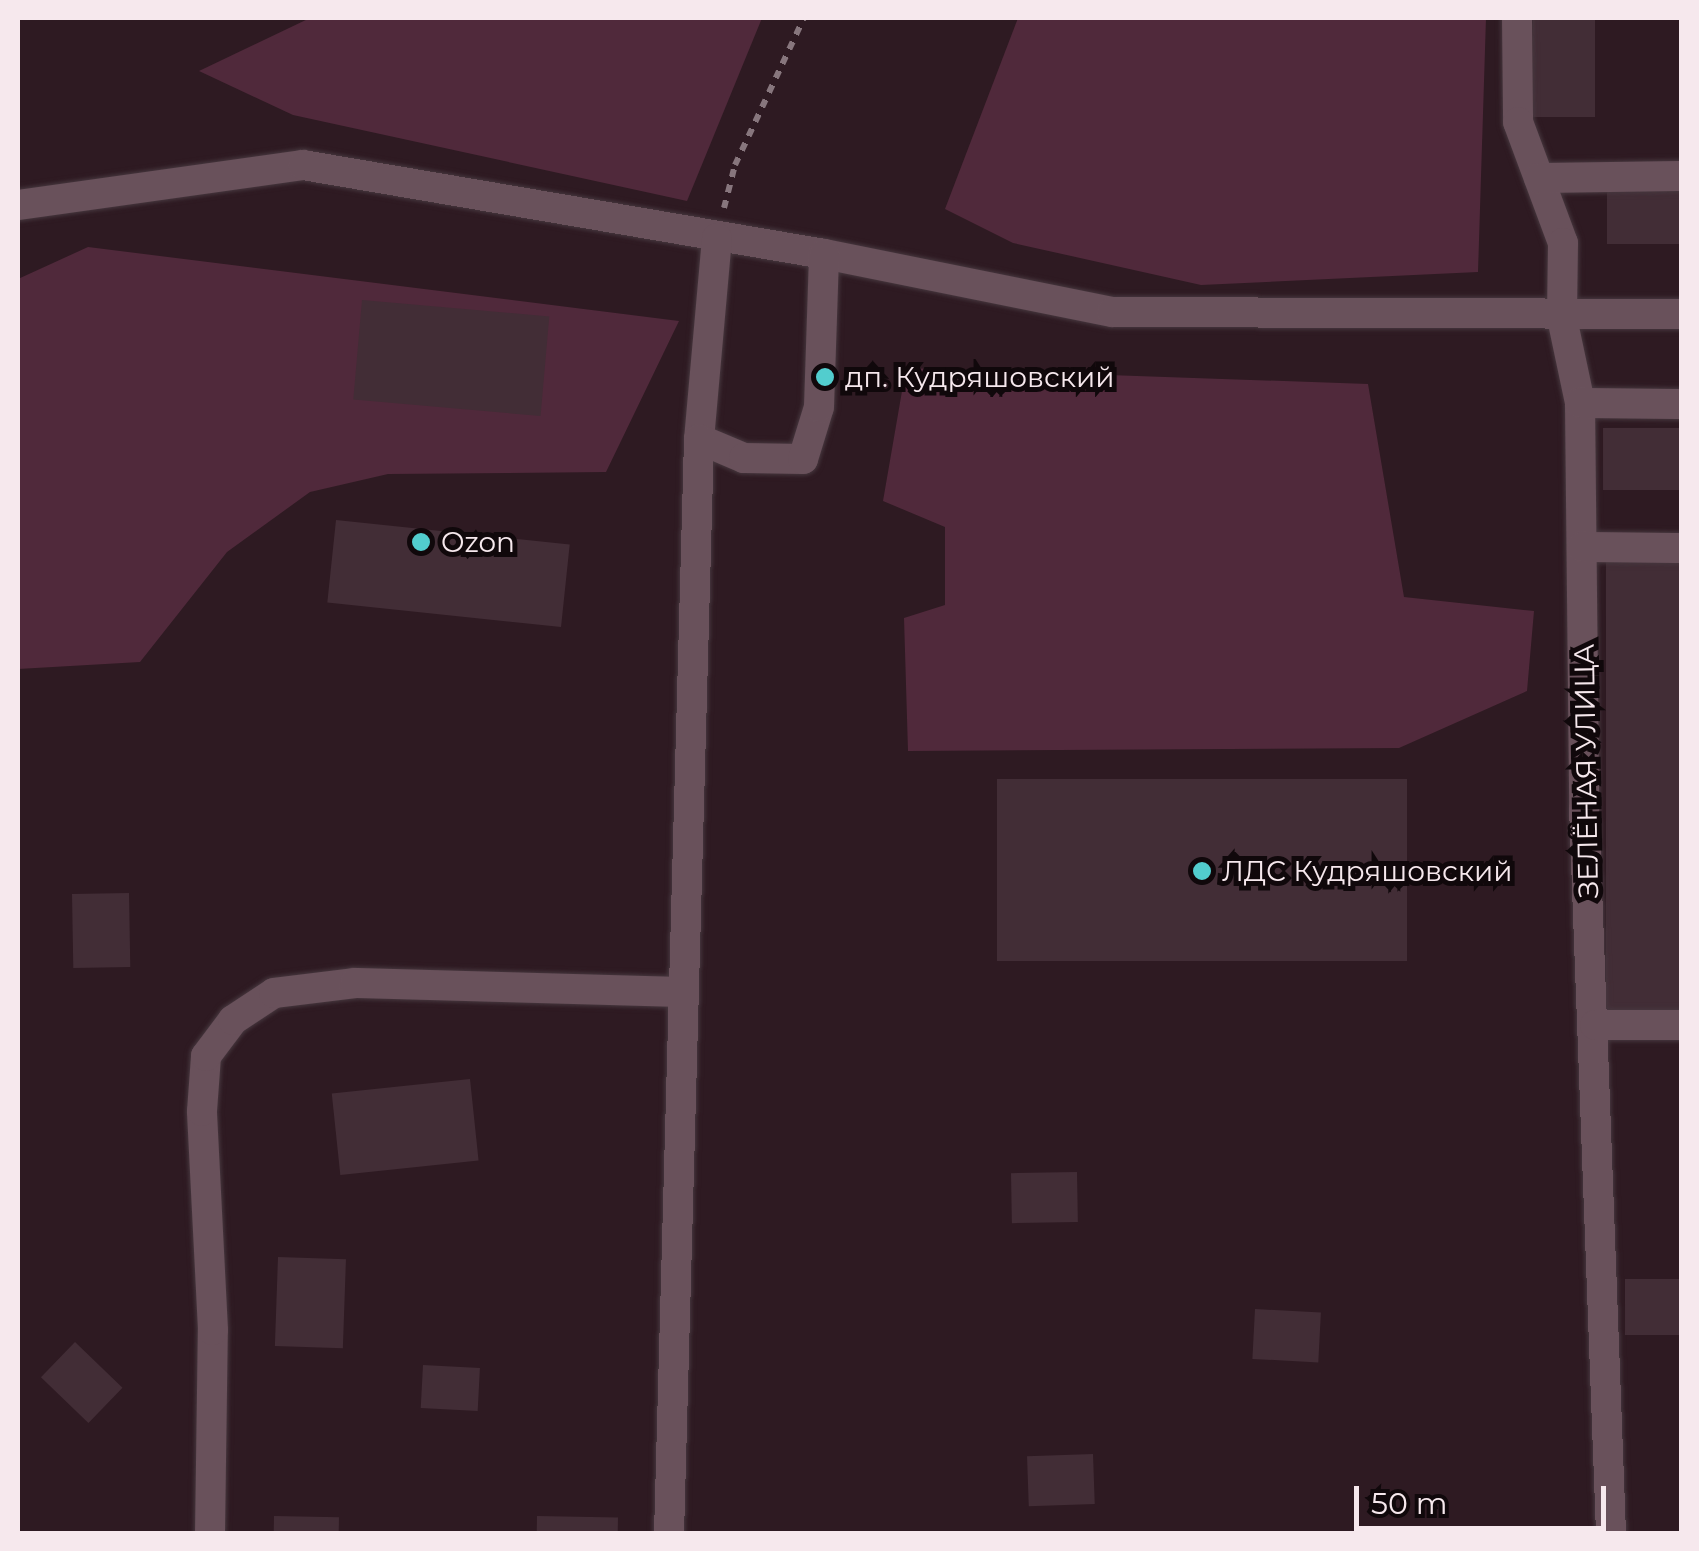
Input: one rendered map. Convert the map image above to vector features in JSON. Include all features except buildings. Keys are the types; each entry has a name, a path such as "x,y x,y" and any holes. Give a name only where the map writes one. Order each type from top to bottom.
{"street":[{"name":"ЗЕЛЁНАЯ УЛИЦА","path":"1516,18 1518,122 1562,244 1562,318 1580,403 1611,1534"},
{"path":"18,204 303,166 824,254 1112,312 1562,318 1682,314"},
{"path":"1539,178 1682,176"},
{"path":"669,1534 698,390 717,238"},
{"path":"699,439 744,458 802,459 819,407 824,254"},
{"path":"1580,403 1682,404"},
{"path":"1582,546 1682,548"},
{"path":"210,1534 213,1330 202,1111 206,1056 234,1020 274,993 356,983 684,992"},
{"path":"1595,1025 1682,1025"}],"path":[{"path":"717,238 735,165 804,18"}],"shaded area":[{"path":"310,18 762,18 687,201 293,115 199,71"},
{"path":"1018,18 1486,18 1478,272 1201,285 1013,243 945,209"},
{"path":"88,247 679,321 606,472 388,474 310,492 227,552 140,662 18,669 18,279"},
{"path":"906,368 1368,384 1404,597 1534,611 1527,691 1399,748 908,751 904,618 945,605 945,527 883,501"}],"place":[{"name":"дп. Кудряшовский","path":"825,377"},
{"name":"Ozon","path":"421,542"},
{"name":"ЛДС Кудряшовский","path":"1202,871"}]}
